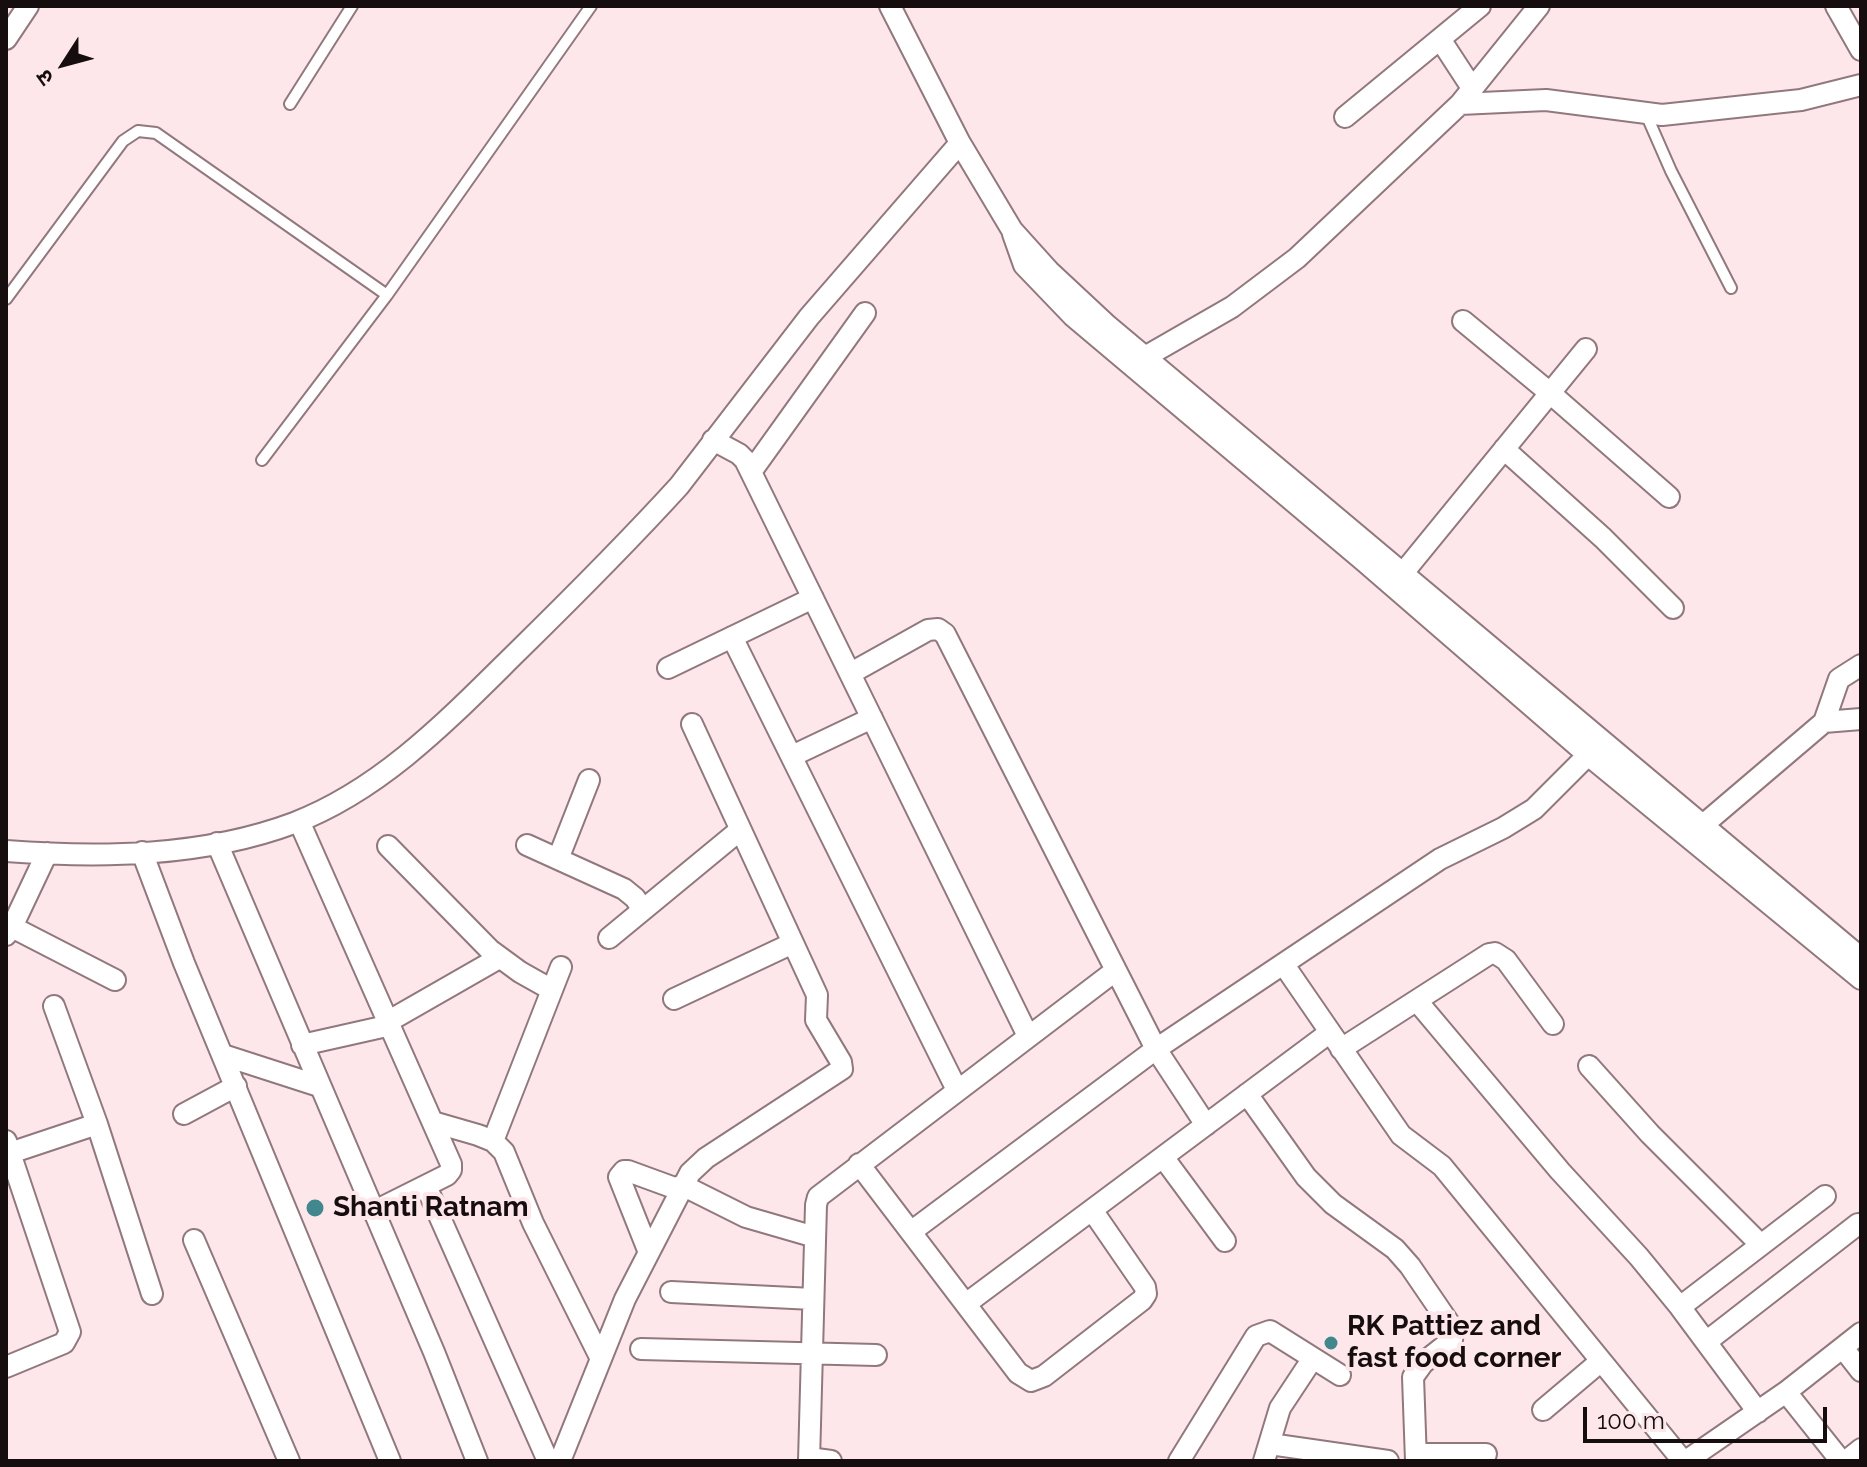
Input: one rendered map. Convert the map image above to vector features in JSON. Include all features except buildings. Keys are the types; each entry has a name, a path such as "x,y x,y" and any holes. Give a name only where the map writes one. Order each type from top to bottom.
{"street":[{"path":"890,6 960,143 1012,230 1071,292 1861,958"},
{"path":"1345,117 1480,6"},
{"path":"1145,357 1232,307 1277,275 1466,96 1539,6"},
{"path":"1836,6 1861,50"},
{"path":"6,39 23,7"},
{"path":"1440,39 1466,96"},
{"path":"1466,96 1546,100 1645,114 1686,113 1801,100 1861,85"},
{"path":"6,851 100,855 217,843 299,821 336,804 398,762 453,714 611,559 679,486 817,306 960,143"},
{"path":"1012,230 1016,250 1024,265 1073,316 1588,755 1861,979"},
{"path":"751,472 865,313"},
{"path":"1463,321 1669,497"},
{"path":"1403,573 1586,349"},
{"path":"713,440 739,454 751,472 1028,1036"},
{"path":"1504,449 1603,538 1673,608"},
{"path":"668,668 813,598"},
{"path":"851,673 928,630 938,629 945,634 1156,1049 1206,1125"},
{"path":"732,637 957,1090"},
{"path":"1703,825 1824,722 1839,679 1861,665"},
{"path":"792,756 872,718"},
{"path":"1824,722 1861,719"},
{"path":"560,1461 648,1250 681,1187 706,1158 842,1069 816,1020 817,995 692,724"},
{"path":"912,1231 1156,1049 1440,859 1534,809 1588,755"},
{"path":"558,859 589,780"},
{"path":"299,821 451,1164 451,1170 426,1186 373,1212"},
{"path":"609,938 740,830"},
{"path":"217,843 434,1352 477,1461"},
{"path":"527,845 624,889 643,910"},
{"path":"388,846 499,958 552,990"},
{"path":"142,852 390,1461"},
{"path":"47,853 9,931 115,980"},
{"path":"674,999 793,943"},
{"path":"967,1303 1247,1094 1335,1041 1417,1001 1489,954 1495,953 1506,960 1553,1024"},
{"path":"302,1045 390,1023 499,958"},
{"path":"1284,965 1401,1135 1436,1160 1684,1461 1786,1392 1861,1333"},
{"path":"493,1141 561,967"},
{"path":"831,1461 809,1460 818,1197 1115,971"},
{"path":"1417,1001 1680,1307 1758,1412"},
{"path":"54,1006 97,1124 152,1294"},
{"path":"223,1055 319,1086"},
{"path":"1589,1066 1650,1134 1761,1245"},
{"path":"184,1114 236,1086"},
{"path":"1247,1094 1306,1177 1333,1204 1395,1249 1453,1329 1452,1340 1423,1363 1413,1377 1416,1458 1486,1454"},
{"path":"433,1122 493,1141 504,1152 533,1223 601,1359"},
{"path":"6,1367 64,1343 70,1332 8,1147 97,1124"},
{"path":"1163,1157 1225,1241"},
{"path":"859,1164 1023,1379 1031,1381 1044,1376 1146,1294 1145,1287 1092,1210"},
{"path":"648,1250 619,1177 624,1171 681,1187 746,1217 815,1237"},
{"path":"426,1186 548,1461"},
{"path":"1680,1307 1825,1196"},
{"path":"1706,1342 1858,1224"},
{"path":"194,1240 289,1461"},
{"path":"671,1292 813,1299"},
{"path":"1179,1461 1256,1336 1270,1331 1340,1375"},
{"path":"1843,1348 1861,1371"},
{"path":"641,1349 876,1355"},
{"path":"1313,1358 1280,1408 1267,1452 1388,1461"},
{"path":"1543,1410 1601,1361"},
{"path":"1786,1392 1843,1461 1861,1449"}],"lane":[{"path":"290,104 352,6"},
{"path":"262,460 387,295 591,6"},
{"path":"1645,114 1731,288"},
{"path":"6,299 123,141 138,131 156,133 387,295"}],"place":[{"name":"Shanti Ratnam","path":"315,1208"},
{"name":"RK Pattiez and fast food corner","path":"1331,1343"}]}
